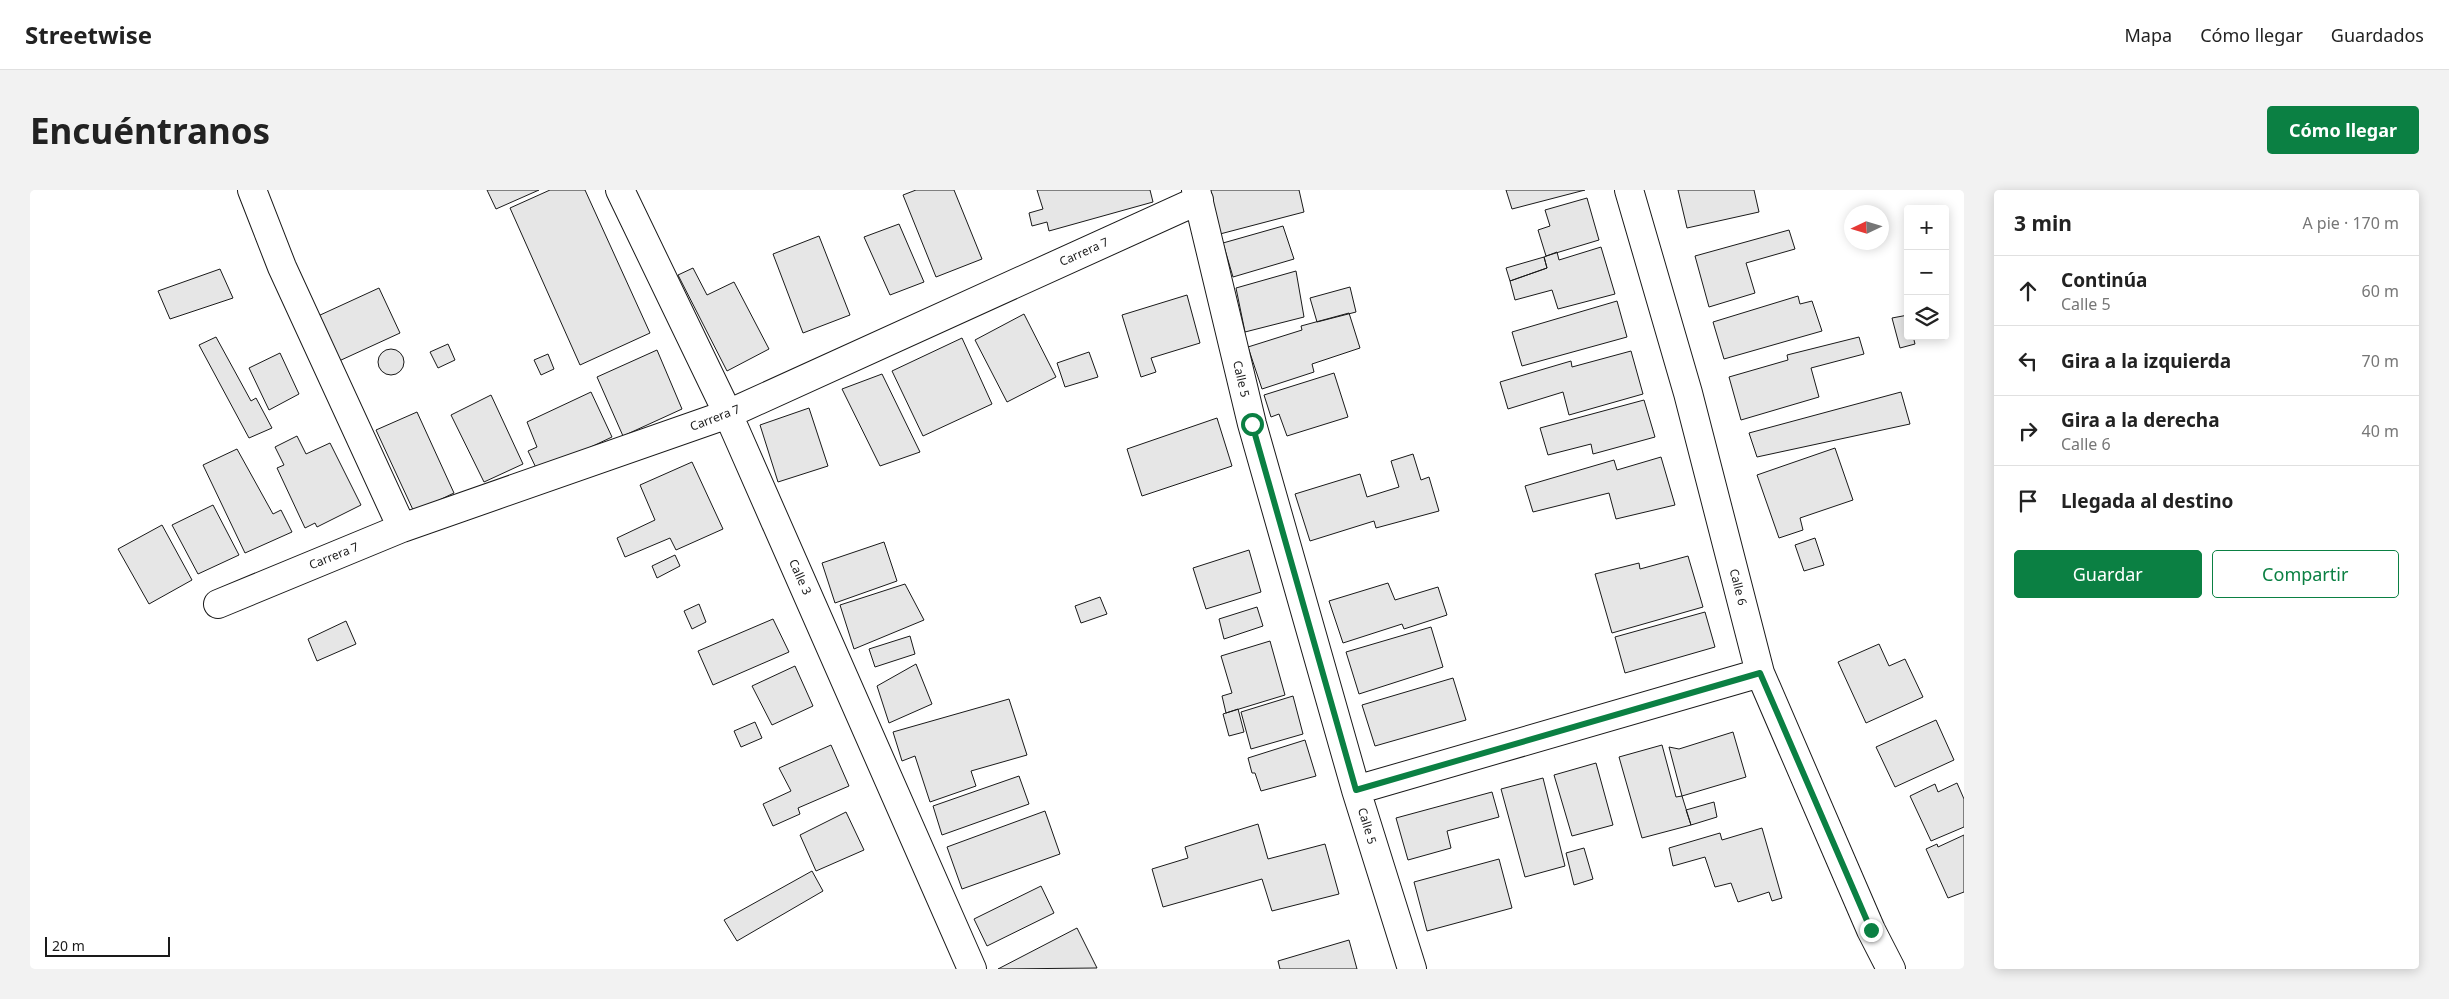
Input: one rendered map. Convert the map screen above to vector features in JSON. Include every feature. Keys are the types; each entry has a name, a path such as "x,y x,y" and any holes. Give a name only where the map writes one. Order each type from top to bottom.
{"street":[{"path":"252,190 282,267 402,528"},
{"name":"Calle 3","path":"620,190 728,414 972,969"},
{"name":"Calle 6","path":"1629,190 1688,393 1760,673 1871,930 1891,969"},
{"name":"Carrera 7","path":"218,604 402,528 728,414 1197,195"},
{"name":"Calle 5","path":"1197,195 1252,424 1356,790 1412,969"},
{"path":"1356,790 1760,673"}],"building":[{"path":"487,190 539,190 496,209"},
{"path":"550,190 585,190 650,333 580,365 510,208"},
{"path":"916,190 954,190 982,259 936,277 903,195"},
{"path":"1037,190 1150,190 1153,202 1049,231 1047,222 1032,226 1029,213 1043,209"},
{"path":"1209,190 1299,190 1304,212 1220,234"},
{"path":"1506,190 1585,190 1512,209"},
{"path":"1678,190 1754,190 1759,212 1687,228"},
{"path":"1587,198 1599,240 1546,256 1538,230 1550,226 1545,210"},
{"path":"899,224 924,282 890,295 864,237"},
{"path":"1283,226 1294,259 1233,277 1223,243"},
{"path":"1789,230 1795,249 1746,263 1755,293 1709,307 1695,256"},
{"path":"819,236 850,315 803,333 773,254"},
{"path":"1601,247 1615,294 1558,309 1552,290 1515,300 1510,281 1547,268 1544,257 1557,252 1559,260"},
{"path":"1544,257 1547,268 1510,281 1506,268"},
{"path":"693,268 707,295 734,282 769,349 727,371 678,275"},
{"path":"220,269 233,298 170,319 158,291"},
{"path":"1296,271 1304,317 1245,332 1236,288"},
{"path":"1350,287 1356,312 1317,322 1310,298"},
{"path":"379,288 400,333 339,361 318,316"},
{"path":"1187,295 1200,343 1151,358 1156,372 1141,377 1122,315"},
{"path":"1798,296 1800,304 1812,301 1822,331 1724,359 1713,322"},
{"path":"1617,301 1627,337 1522,366 1512,332"},
{"path":"1349,313 1360,348 1312,364 1314,372 1262,389 1248,347 1302,330 1301,326"},
{"path":"1024,314 1056,377 1007,402 975,340"},
{"path":"1904,316 1904,340 1914,340 1915,344 1900,348 1892,318"},
{"path":"216,337 251,401 256,398 272,428 249,438 199,345"},
{"path":"1859,337 1864,354 1811,368 1819,397 1741,420 1729,377 1788,360 1787,355"},
{"path":"962,338 992,404 923,436 892,371"},
{"path":"448,344 455,360 438,368 430,352"},
{"path":"391,349 400,353 404,362 400,371 391,375 382,371 378,362 382,353"},
{"path":"657,350 682,409 623,436 597,377"},
{"path":"1631,351 1643,394 1569,415 1563,392 1508,409 1500,382 1571,361 1572,367"},
{"path":"1089,352 1098,377 1065,387 1057,363"},
{"path":"280,353 299,394 269,410 249,368"},
{"path":"548,354 554,369 541,375 534,360"},
{"path":"1334,373 1348,417 1287,436 1279,414 1271,417 1264,395"},
{"path":"882,374 920,452 880,466 842,389"},
{"path":"591,392 612,437 538,472 528,451 537,447 527,422"},
{"path":"1901,392 1910,424 1757,457 1749,433"},
{"path":"491,395 523,464 484,482 451,415"},
{"path":"1644,400 1655,437 1593,454 1591,444 1548,455 1540,428"},
{"path":"809,408 828,466 778,482 760,425"},
{"path":"417,412 454,493 414,512 376,430"},
{"path":"1217,418 1232,466 1142,496 1127,449"},
{"path":"297,436 306,454 330,443 361,505 317,527 315,523 305,528 277,468 284,465 275,447"},
{"path":"1835,448 1853,500 1800,518 1803,530 1779,538 1757,475"},
{"path":"237,449 273,514 281,510 292,532 245,553 203,465"},
{"path":"1413,454 1421,480 1429,477 1439,511 1376,528 1374,521 1310,541 1295,494 1360,474 1367,497 1399,487 1391,461"},
{"path":"1661,457 1675,505 1616,519 1609,493 1533,512 1525,486 1614,460 1617,470"},
{"path":"692,462 723,529 676,550 670,538 625,557 617,538 655,520 640,485"},
{"path":"213,505 239,555 198,574 172,525"},
{"path":"162,525 192,580 149,604 118,549"},
{"path":"1815,538 1824,565 1804,571 1795,545"},
{"path":"884,542 897,581 835,603 822,563"},
{"path":"1249,550 1261,592 1206,609 1193,568"},
{"path":"675,555 680,566 657,578 652,566"},
{"path":"1688,556 1703,607 1612,633 1595,574 1639,563 1640,569"},
{"path":"1388,583 1395,600 1438,587 1447,615 1404,629 1402,624 1343,643 1329,601"},
{"path":"905,584 924,620 854,649 840,605"},
{"path":"1100,597 1107,614 1081,623 1075,606"},
{"path":"699,604 706,622 692,629 684,611"},
{"path":"1257,607 1263,626 1224,639 1219,619"},
{"path":"1705,612 1715,647 1625,673 1615,637"},
{"path":"773,619 789,652 713,685 698,651"},
{"path":"346,621 356,644 317,661 308,639"},
{"path":"1431,627 1443,667 1359,694 1346,652"},
{"path":"910,636 915,654 875,667 869,649"},
{"path":"1270,641 1285,695 1226,713 1222,696 1232,693 1221,656"},
{"path":"1879,644 1889,666 1905,659 1923,697 1866,723 1838,662"},
{"path":"916,664 932,704 889,723 877,686"},
{"path":"795,666 813,706 772,725 752,686"},
{"path":"1453,678 1466,720 1375,746 1362,705"},
{"path":"1293,696 1303,734 1251,749 1241,712"},
{"path":"1009,699 1027,755 971,771 976,786 930,802 915,756 902,761 893,732"},
{"path":"1238,709 1244,732 1229,736 1223,714"},
{"path":"1936,720 1954,760 1895,787 1876,747"},
{"path":"755,722 762,738 741,747 734,731"},
{"path":"1733,732 1746,777 1682,796 1669,747 1679,749"},
{"path":"1305,740 1316,776 1261,791 1255,773 1252,773 1248,758"},
{"path":"831,745 849,786 798,808 800,814 773,826 763,804 791,791 779,768"},
{"path":"1662,745 1676,797 1682,796 1691,825 1642,838 1619,757"},
{"path":"1596,763 1613,825 1572,836 1554,775"},
{"path":"1019,776 1029,804 942,835 933,806"},
{"path":"1543,778 1565,866 1525,877 1501,789"},
{"path":"1957,783 1964,799 1964,827 1931,841 1910,796 1935,784 1938,792"},
{"path":"1492,792 1499,817 1447,831 1451,848 1408,860 1396,818"},
{"path":"1714,802 1717,817 1691,825 1686,810"},
{"path":"1045,811 1060,854 962,889 947,847"},
{"path":"846,812 864,850 816,871 800,835"},
{"path":"1258,824 1268,859 1325,844 1339,894 1272,911 1262,879 1163,907 1152,869 1188,858 1185,847"},
{"path":"1762,828 1782,898 1772,901 1769,892 1738,902 1731,883 1715,887 1705,857 1673,866 1669,848 1720,833 1722,840"},
{"path":"1964,835 1964,892 1948,898 1926,849 1937,844 1938,847"},
{"path":"1584,848 1593,879 1574,885 1566,853"},
{"path":"1499,859 1512,908 1427,931 1414,882"},
{"path":"812,871 823,891 737,941 724,920"},
{"path":"1041,886 1054,913 987,946 974,919"},
{"path":"1077,928 1097,968 998,969"},
{"path":"1349,940 1357,969 1280,969 1278,961"}],"route":[{"path":"1252,424 1356,790 1760,673 1871,930"}]}
